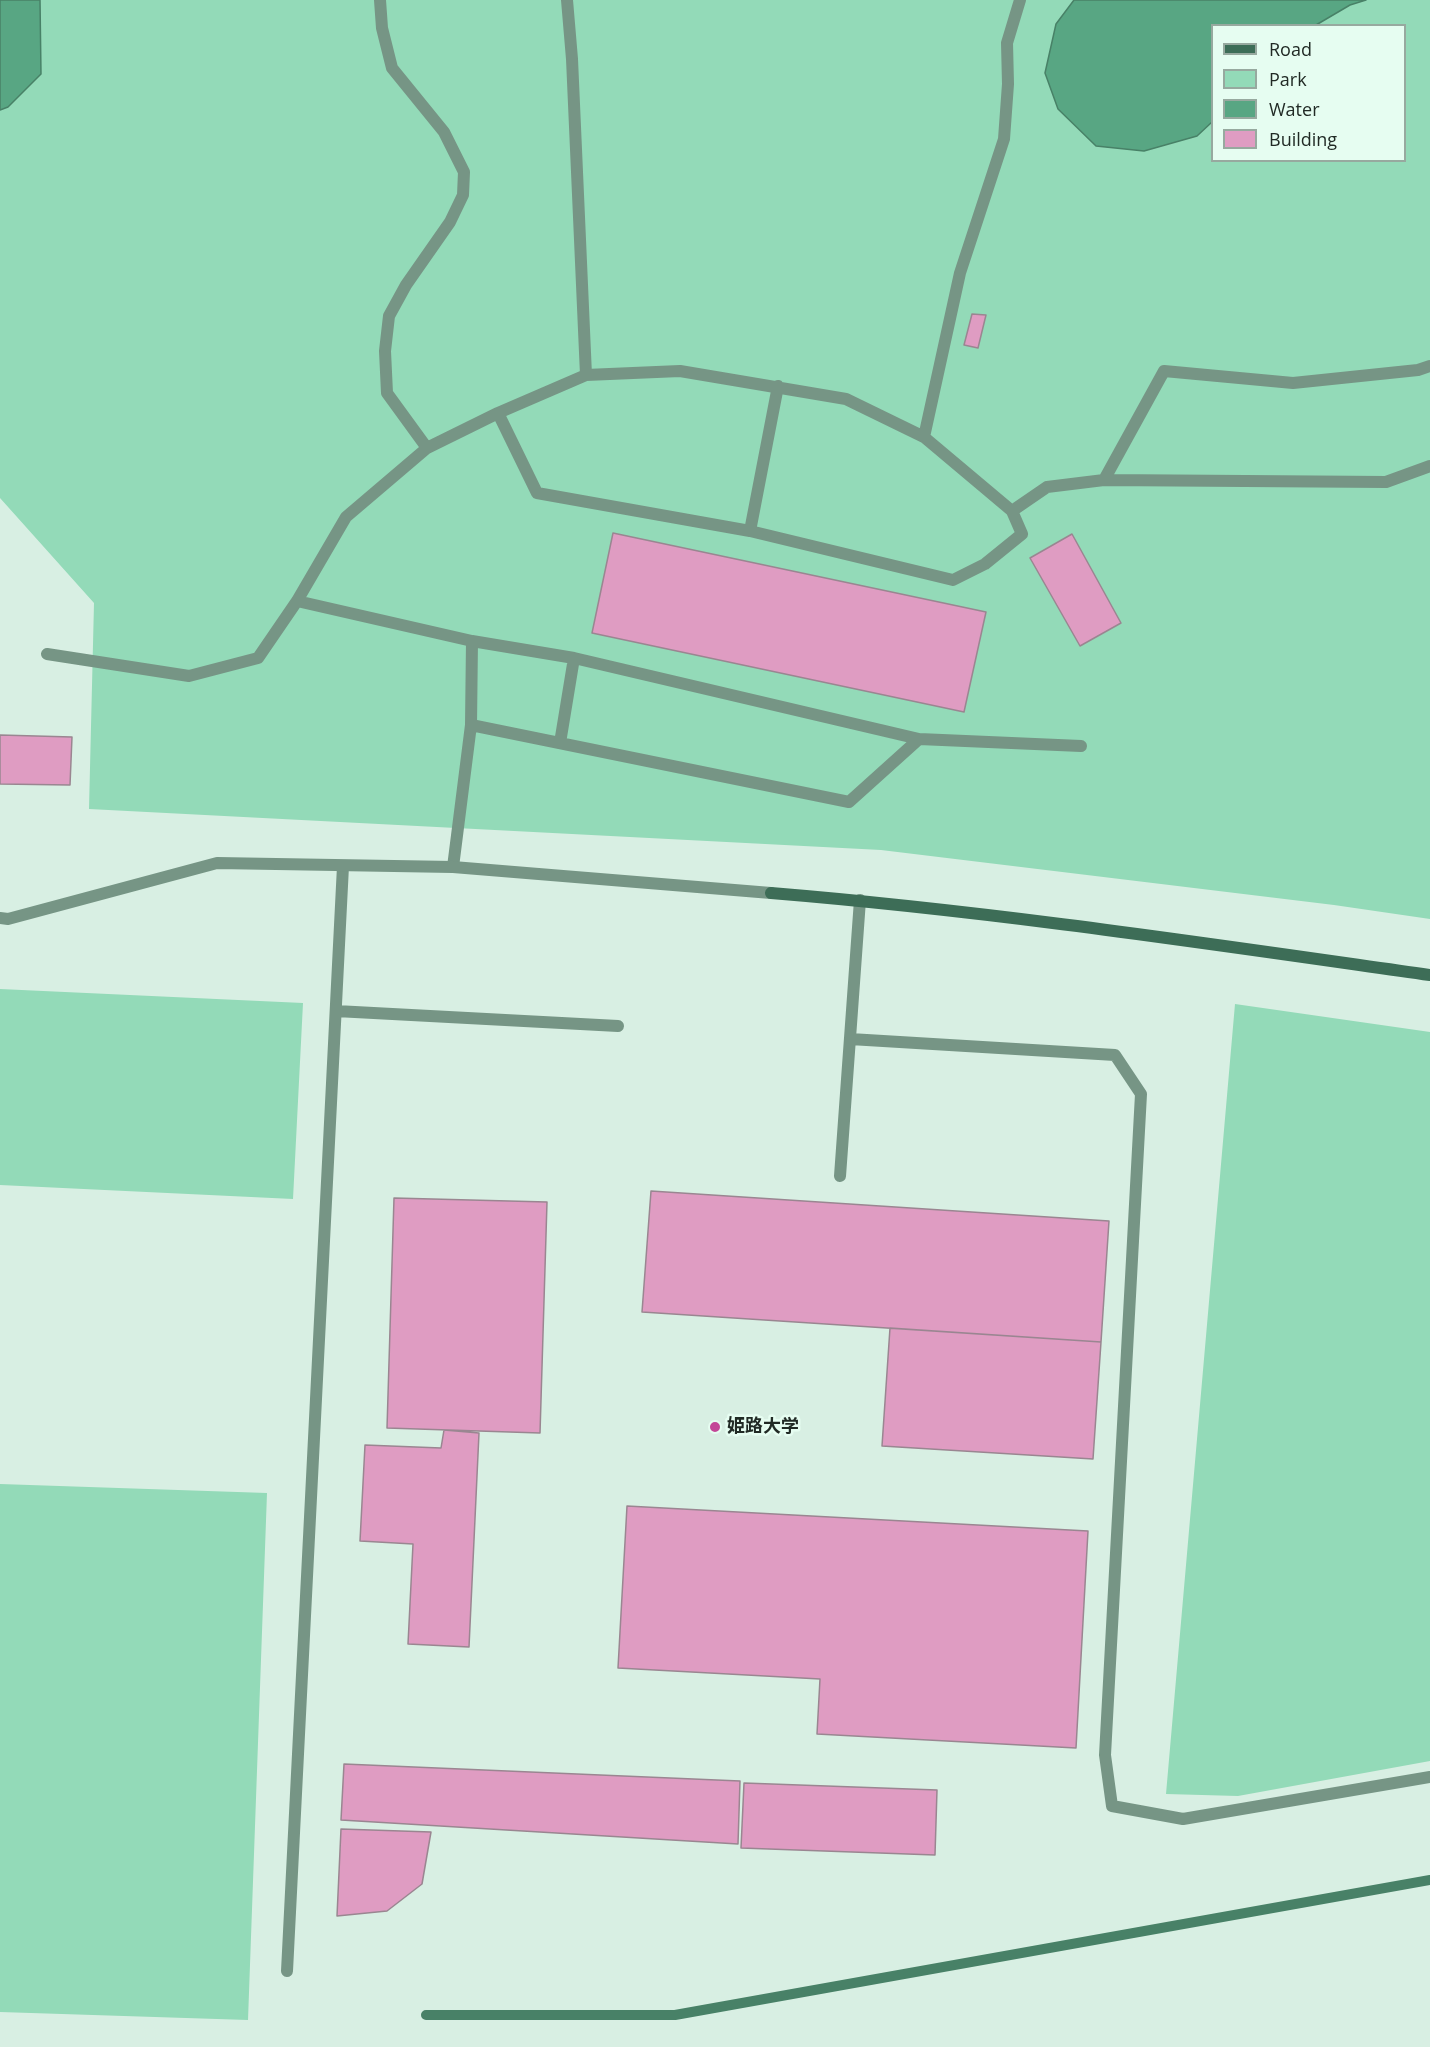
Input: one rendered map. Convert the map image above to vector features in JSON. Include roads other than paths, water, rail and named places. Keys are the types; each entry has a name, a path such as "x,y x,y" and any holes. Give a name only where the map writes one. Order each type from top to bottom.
{"street":[{"path":"380,0 382,28 392,68 444,132 464,172 463,195 450,222 406,285 389,316 385,351 387,393 427,448"},
{"path":"567,0 572,59 586,375"},
{"path":"924,437 960,273 1004,138 1008,84 1007,43 1020,0"},
{"path":"1104,480 1164,371 1293,383 1418,370 1430,366"},
{"path":"46,654 189,676 258,658 297,601 346,517 427,448 498,413 586,375 680,371 846,399 924,437 1012,511 1022,534 985,564 952,580 750,531 537,493 498,413"},
{"path":"750,531 778,386"},
{"path":"1012,511 1047,487 1104,480 1386,482 1430,466"},
{"path":"297,601 472,641 574,658 919,740 1081,746"},
{"path":"453,867 471,725 472,641"},
{"path":"560,743 574,658"},
{"path":"471,725 849,802 919,740"},
{"path":"0,918 19,916 217,863 453,867 861,900 1430,975"},
{"path":"287,1971 343,866"},
{"path":"840,1176 861,900"},
{"path":"336,1011 618,1026"},
{"path":"850,1039 1115,1055 1141,1094 1105,1755 1112,1806 1183,1819 1430,1777"}],"water":[{"path":"0,0 40,0 41,74 8,107 0,110"},
{"path":"1074,0 1366,0 1350,5 1318,24 1211,24 1211,123 1197,136 1144,151 1096,146 1058,109 1045,73 1056,24"}],"waterway":[{"path":"426,2015 675,2015 1430,1880"}],"place":[{"name":"姫路大学","path":"715,1427"}]}
